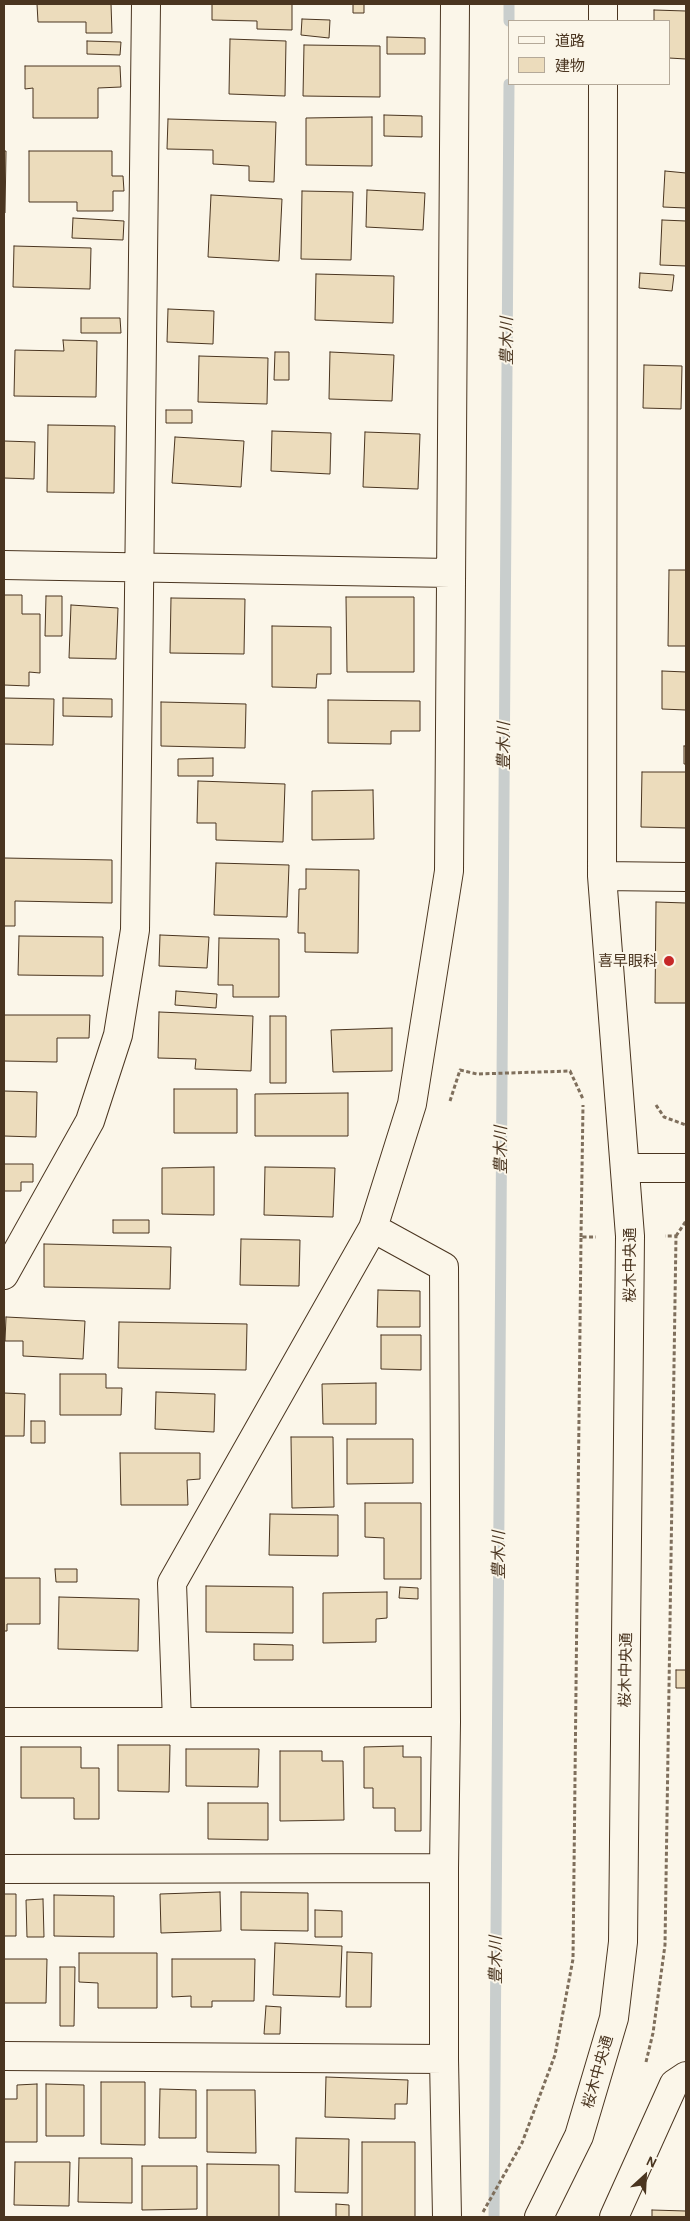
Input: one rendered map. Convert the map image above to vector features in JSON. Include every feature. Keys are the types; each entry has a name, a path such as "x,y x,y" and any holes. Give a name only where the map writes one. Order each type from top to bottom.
{"street":[{"path":"4,1275 90,1121 118,1034 135,930 146,4"},
{"path":"177,1722 172,1583 373,1228 412,1104 449,871 455,4"},
{"path":"603,4 603,20"},
{"name":"桜木中央通","path":"539,2217 579,2136 614,2018 623,1942 630,1236 602,876 603,85"},
{"path":"4,565 450,573"},
{"path":"602,876 686,877"},
{"path":"626,1168 686,1168"},
{"path":"373,1228 444,1267 446,1722 444,2059 447,2217"},
{"path":"4,1722 446,1722"},
{"path":"4,1869 444,1868"},
{"path":"4,2056 444,2059"},
{"path":"614,2217 674,2084 686,2076"}],"path":[{"path":"477,1074 524,1073"},
{"path":"581,1237 583,1099"},
{"path":"676,1236 686,1221"},
{"path":"480,2217 522,2143"}],"building":[{"path":"37,4 111,4 112,33 86,33 86,22 38,22"},
{"path":"212,4 292,4 292,30 257,29 257,21 212,20"},
{"path":"353,4 364,4 364,13 353,13"},
{"path":"654,10 686,11 686,59 670,58 670,20 654,20"},
{"path":"302,19 330,20 329,38 301,35"},
{"path":"387,37 425,38 425,54 387,54"},
{"path":"230,39 286,41 285,96 229,94"},
{"path":"87,41 121,42 120,55 87,54"},
{"path":"304,45 380,46 380,97 303,96"},
{"path":"25,66 120,66 121,87 98,88 98,118 33,118 33,88 25,89"},
{"path":"384,115 422,116 422,137 384,136"},
{"path":"372,117 372,166 306,165 306,118"},
{"path":"168,119 276,122 274,182 249,181 249,166 213,164 213,150 167,149"},
{"path":"4,151 6,151 5,213 4,213"},
{"path":"29,151 112,151 112,176 123,176 124,191 113,191 113,211 77,211 77,202 29,202"},
{"path":"665,171 686,173 686,208 663,207"},
{"path":"367,190 425,193 423,230 366,227"},
{"path":"302,191 353,192 351,260 301,259"},
{"path":"211,195 282,199 279,261 208,257"},
{"path":"73,218 124,221 123,240 72,238"},
{"path":"662,220 686,221 686,266 660,265"},
{"path":"14,246 91,248 90,289 13,287"},
{"path":"640,273 674,275 672,291 639,288"},
{"path":"316,274 394,276 393,323 315,320"},
{"path":"168,309 214,311 213,344 167,342"},
{"path":"81,318 120,318 121,333 81,333"},
{"path":"63,340 97,341 96,397 14,396 15,350 64,351"},
{"path":"275,352 289,352 289,380 274,380"},
{"path":"330,352 394,355 392,401 329,399"},
{"path":"199,356 268,358 267,404 198,402"},
{"path":"644,365 682,366 681,409 643,408"},
{"path":"166,410 192,410 192,423 166,423"},
{"path":"48,425 115,426 114,493 47,492"},
{"path":"272,431 331,433 330,474 271,471"},
{"path":"365,432 420,434 418,489 363,487"},
{"path":"175,437 244,441 241,487 172,483"},
{"path":"4,441 35,442 34,479 4,478"},
{"path":"669,570 686,570 686,646 668,646"},
{"path":"4,595 22,595 22,614 40,614 40,673 29,672 29,686 4,685"},
{"path":"46,596 62,596 62,636 45,636"},
{"path":"346,597 414,597 414,672 347,672"},
{"path":"171,598 245,599 244,654 170,653"},
{"path":"71,605 118,608 116,659 69,658"},
{"path":"272,626 331,627 331,674 317,674 316,688 272,687"},
{"path":"662,671 686,672 686,710 662,709"},
{"path":"4,698 54,699 53,745 4,744"},
{"path":"63,698 112,699 112,717 63,716"},
{"path":"328,700 420,701 420,731 391,731 391,744 328,743"},
{"path":"161,702 246,704 245,748 161,746"},
{"path":"684,746 686,746 686,764 684,764"},
{"path":"213,758 213,776 178,776 178,759"},
{"path":"642,772 686,772 686,828 641,827"},
{"path":"198,781 285,784 283,842 216,840 216,823 197,823"},
{"path":"373,790 374,839 312,840 312,791"},
{"path":"4,858 112,860 112,903 15,901 15,926 4,926"},
{"path":"216,863 289,865 287,917 214,915"},
{"path":"306,869 359,870 358,953 305,952 305,933 298,933 299,889 306,889"},
{"path":"656,902 686,903 686,1003 655,1003"},
{"path":"160,935 209,937 207,968 159,966"},
{"path":"19,936 103,937 103,976 18,975"},
{"path":"219,938 279,939 279,997 233,997 233,985 218,985"},
{"path":"176,991 217,994 216,1008 175,1005"},
{"path":"159,1012 253,1016 251,1071 195,1069 196,1059 158,1058"},
{"path":"4,1015 90,1015 89,1038 57,1038 57,1062 4,1061"},
{"path":"270,1016 286,1016 286,1083 270,1083"},
{"path":"392,1028 392,1071 333,1072 331,1030"},
{"path":"174,1089 237,1089 237,1133 174,1133"},
{"path":"4,1091 37,1092 36,1137 4,1136"},
{"path":"348,1093 348,1136 255,1136 255,1094"},
{"path":"4,1164 33,1164 33,1182 21,1182 21,1191 4,1191"},
{"path":"214,1167 214,1215 162,1214 162,1168"},
{"path":"265,1167 335,1168 333,1217 264,1215"},
{"path":"113,1220 149,1220 149,1233 113,1233"},
{"path":"241,1239 300,1240 299,1286 240,1285"},
{"path":"44,1244 171,1247 170,1289 44,1287"},
{"path":"378,1290 420,1291 420,1327 377,1327"},
{"path":"6,1317 85,1321 83,1359 23,1356 23,1341 5,1341"},
{"path":"119,1322 247,1324 246,1370 118,1368"},
{"path":"381,1335 421,1335 421,1370 381,1369"},
{"path":"60,1374 106,1374 106,1388 122,1388 121,1415 60,1415"},
{"path":"376,1383 376,1424 323,1424 322,1384"},
{"path":"156,1392 215,1394 214,1432 155,1429"},
{"path":"4,1393 25,1394 24,1436 4,1436"},
{"path":"31,1421 45,1421 45,1443 31,1443"},
{"path":"291,1437 333,1437 334,1507 292,1508"},
{"path":"347,1439 413,1439 413,1483 347,1484"},
{"path":"120,1453 200,1453 200,1479 187,1480 188,1505 121,1505"},
{"path":"365,1503 421,1503 421,1579 384,1579 384,1538 365,1537"},
{"path":"270,1514 338,1515 338,1556 269,1555"},
{"path":"55,1569 77,1569 77,1582 56,1582"},
{"path":"4,1578 40,1578 40,1624 7,1624 7,1631 4,1631"},
{"path":"206,1586 293,1587 293,1633 206,1632"},
{"path":"400,1587 418,1588 418,1599 399,1598"},
{"path":"387,1592 387,1618 376,1619 376,1642 323,1643 323,1593"},
{"path":"59,1597 139,1599 138,1651 58,1649"},
{"path":"254,1644 293,1645 293,1660 254,1660"},
{"path":"676,1670 686,1670 686,1688 676,1688"},
{"path":"118,1745 170,1745 169,1792 118,1791"},
{"path":"403,1746 403,1757 421,1757 421,1831 395,1831 395,1808 373,1808 373,1788 364,1788 364,1747"},
{"path":"21,1747 81,1747 81,1768 99,1768 99,1819 74,1819 74,1798 21,1798"},
{"path":"186,1749 259,1749 258,1787 186,1786"},
{"path":"280,1751 322,1751 322,1761 343,1761 344,1820 280,1821"},
{"path":"208,1803 268,1803 268,1840 208,1839"},
{"path":"220,1892 221,1931 161,1933 160,1894"},
{"path":"241,1892 308,1893 308,1931 241,1930"},
{"path":"4,1894 16,1894 16,1936 4,1936"},
{"path":"54,1895 114,1896 114,1937 54,1936"},
{"path":"43,1899 44,1937 27,1937 26,1900"},
{"path":"315,1910 342,1911 342,1937 315,1937"},
{"path":"275,1943 342,1946 340,1997 273,1995"},
{"path":"347,1952 372,1953 371,2007 346,2007"},
{"path":"79,1953 157,1953 157,2008 98,2008 98,1983 79,1982"},
{"path":"4,1959 47,1959 46,2003 4,2003"},
{"path":"172,1959 255,1959 254,2001 212,2001 212,2007 191,2007 191,1996 172,1997"},
{"path":"60,1967 75,1967 74,2026 60,2026"},
{"path":"266,2006 281,2007 280,2034 264,2034"},
{"path":"326,2077 408,2080 407,2104 395,2104 395,2119 325,2117"},
{"path":"101,2082 145,2082 145,2145 101,2144"},
{"path":"37,2084 37,2142 4,2142 4,2099 17,2099 17,2085"},
{"path":"46,2084 84,2085 84,2136 46,2136"},
{"path":"160,2089 196,2090 196,2138 159,2138"},
{"path":"207,2090 255,2090 256,2153 207,2152"},
{"path":"296,2138 349,2139 348,2193 295,2192"},
{"path":"362,2142 415,2142 415,2217 362,2217"},
{"path":"79,2158 132,2158 132,2203 78,2202"},
{"path":"15,2162 70,2162 69,2206 14,2205"},
{"path":"207,2164 279,2165 279,2217 207,2217"},
{"path":"142,2166 197,2166 197,2209 142,2210"},
{"path":"336,2204 349,2205 349,2217 336,2217"},
{"path":"652,2210 686,2211 686,2217 652,2217"}],"waterway":[{"name":"豊木川","path":"509,4 509,20"},
{"name":"豊木川","path":"494,2217 509,85"}],"place":[{"name":"喜早眼科","path":"669,961"}]}
